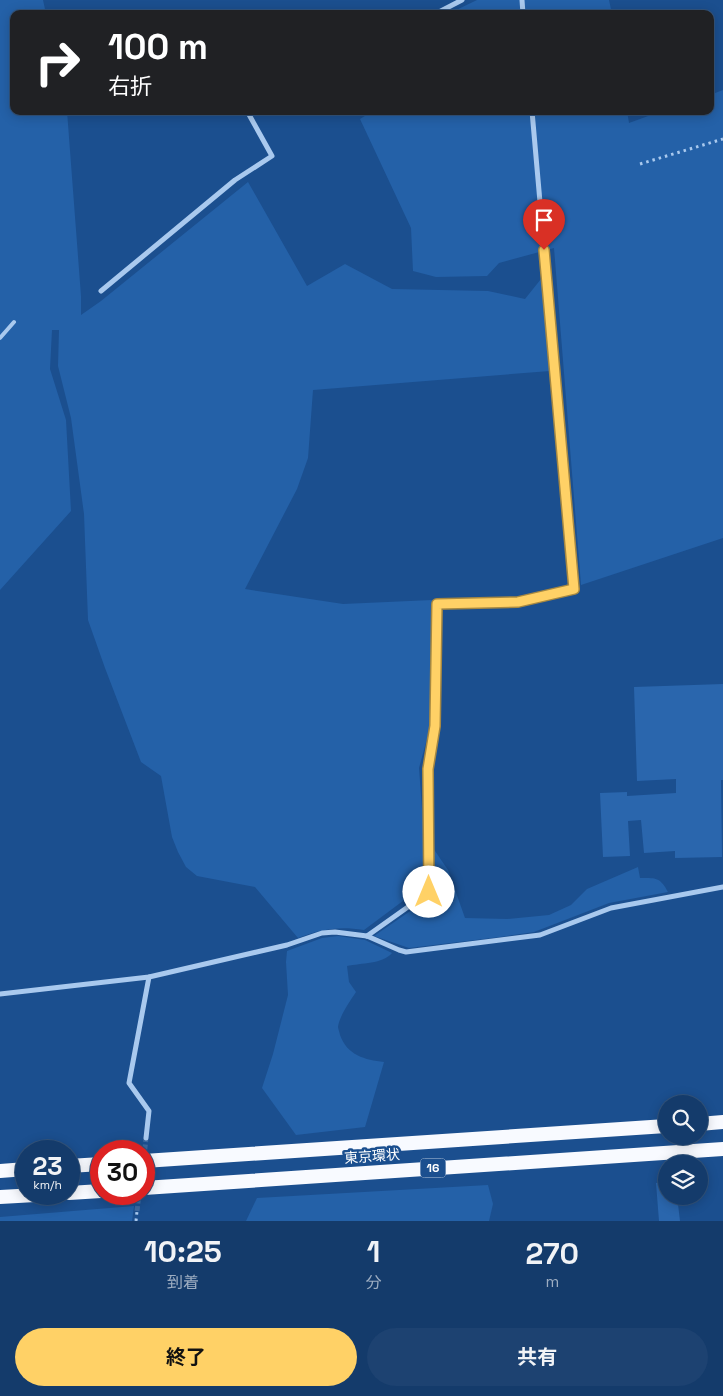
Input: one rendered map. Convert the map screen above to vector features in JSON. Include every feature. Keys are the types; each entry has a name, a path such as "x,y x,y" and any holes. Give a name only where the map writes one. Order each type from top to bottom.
{"highway":[{"path":"708,1123 723,1122"},
{"name":"東京環状","path":"155,1160 658,1127"},
{"name":"東京環状","path":"155,1187 723,1149"},
{"path":"0,1171 15,1170"},
{"path":"0,1197 15,1196"}],"street":[{"path":"443,10 462,0"},
{"path":"101,291 235,180 272,156 249,115"},
{"path":"367,936 429,892 428,769 435,726 437,604 518,602 574,589 532,115"},
{"path":"0,994 150,977 287,945 322,933 335,932 367,936 406,952 501,941 540,935 611,908 723,887"},
{"path":"146,1138 149,1111 129,1083 150,977"}],"lane":[{"path":"0,338 14,322"}],"path":[{"path":"640,164 723,139"},
{"path":"136,1221 137,1211"}],"shaded area":[{"path":"0,0 43,0 45,10 10,10 10,115 67,115 81,315 101,301 248,182 307,286 345,264 392,289 488,291 525,299 545,274 550,371 313,390 308,458 297,489 245,589 343,604 432,600 430,728 419,768 424,836 423,886 364,930 330,929 298,938 255,887 197,876 186,867 178,852 172,837 161,776 141,762 88,620 84,514 71,418 58,366 59,330 52,330 50,369 66,420 71,511 0,590"},
{"path":"477,0 609,0 611,10 456,10"},
{"path":"723,90 723,538 581,585 554,248 499,263 487,276 436,277 413,271 411,228 360,119 366,115 628,115 629,123 651,115 714,115 714,93"},
{"path":"433,848 448,870 465,918 507,919 549,915 571,905 587,889 638,867 640,878 657,879 668,892 609,903 534,932 409,948 374,936 435,894"},
{"path":"338,936 365,940 392,953 388,957 377,961 347,966 349,982 356,992 348,1004 338,1027 343,1042 352,1052 370,1060 384,1062 365,1127 296,1135 262,1088 288,995 287,951 322,938"},
{"path":"488,1185 493,1204 489,1221 246,1221 257,1198"},
{"path":"134,1206 132,1221 0,1221 0,1217"}],"building":[{"path":"723,684 722,857 675,858 675,851 644,853 641,820 628,821 630,856 603,857 600,793 627,792 627,796 676,793 676,779 637,781 634,687"},
{"path":"656,1183 658,1183 658,1205 678,1205 680,1221 659,1221"}],"tunnel":[{"path":"137,1211 138,1205"}],"route":[{"path":"429,892 428,769 435,726 437,604 518,602 574,589 544,250"}]}
